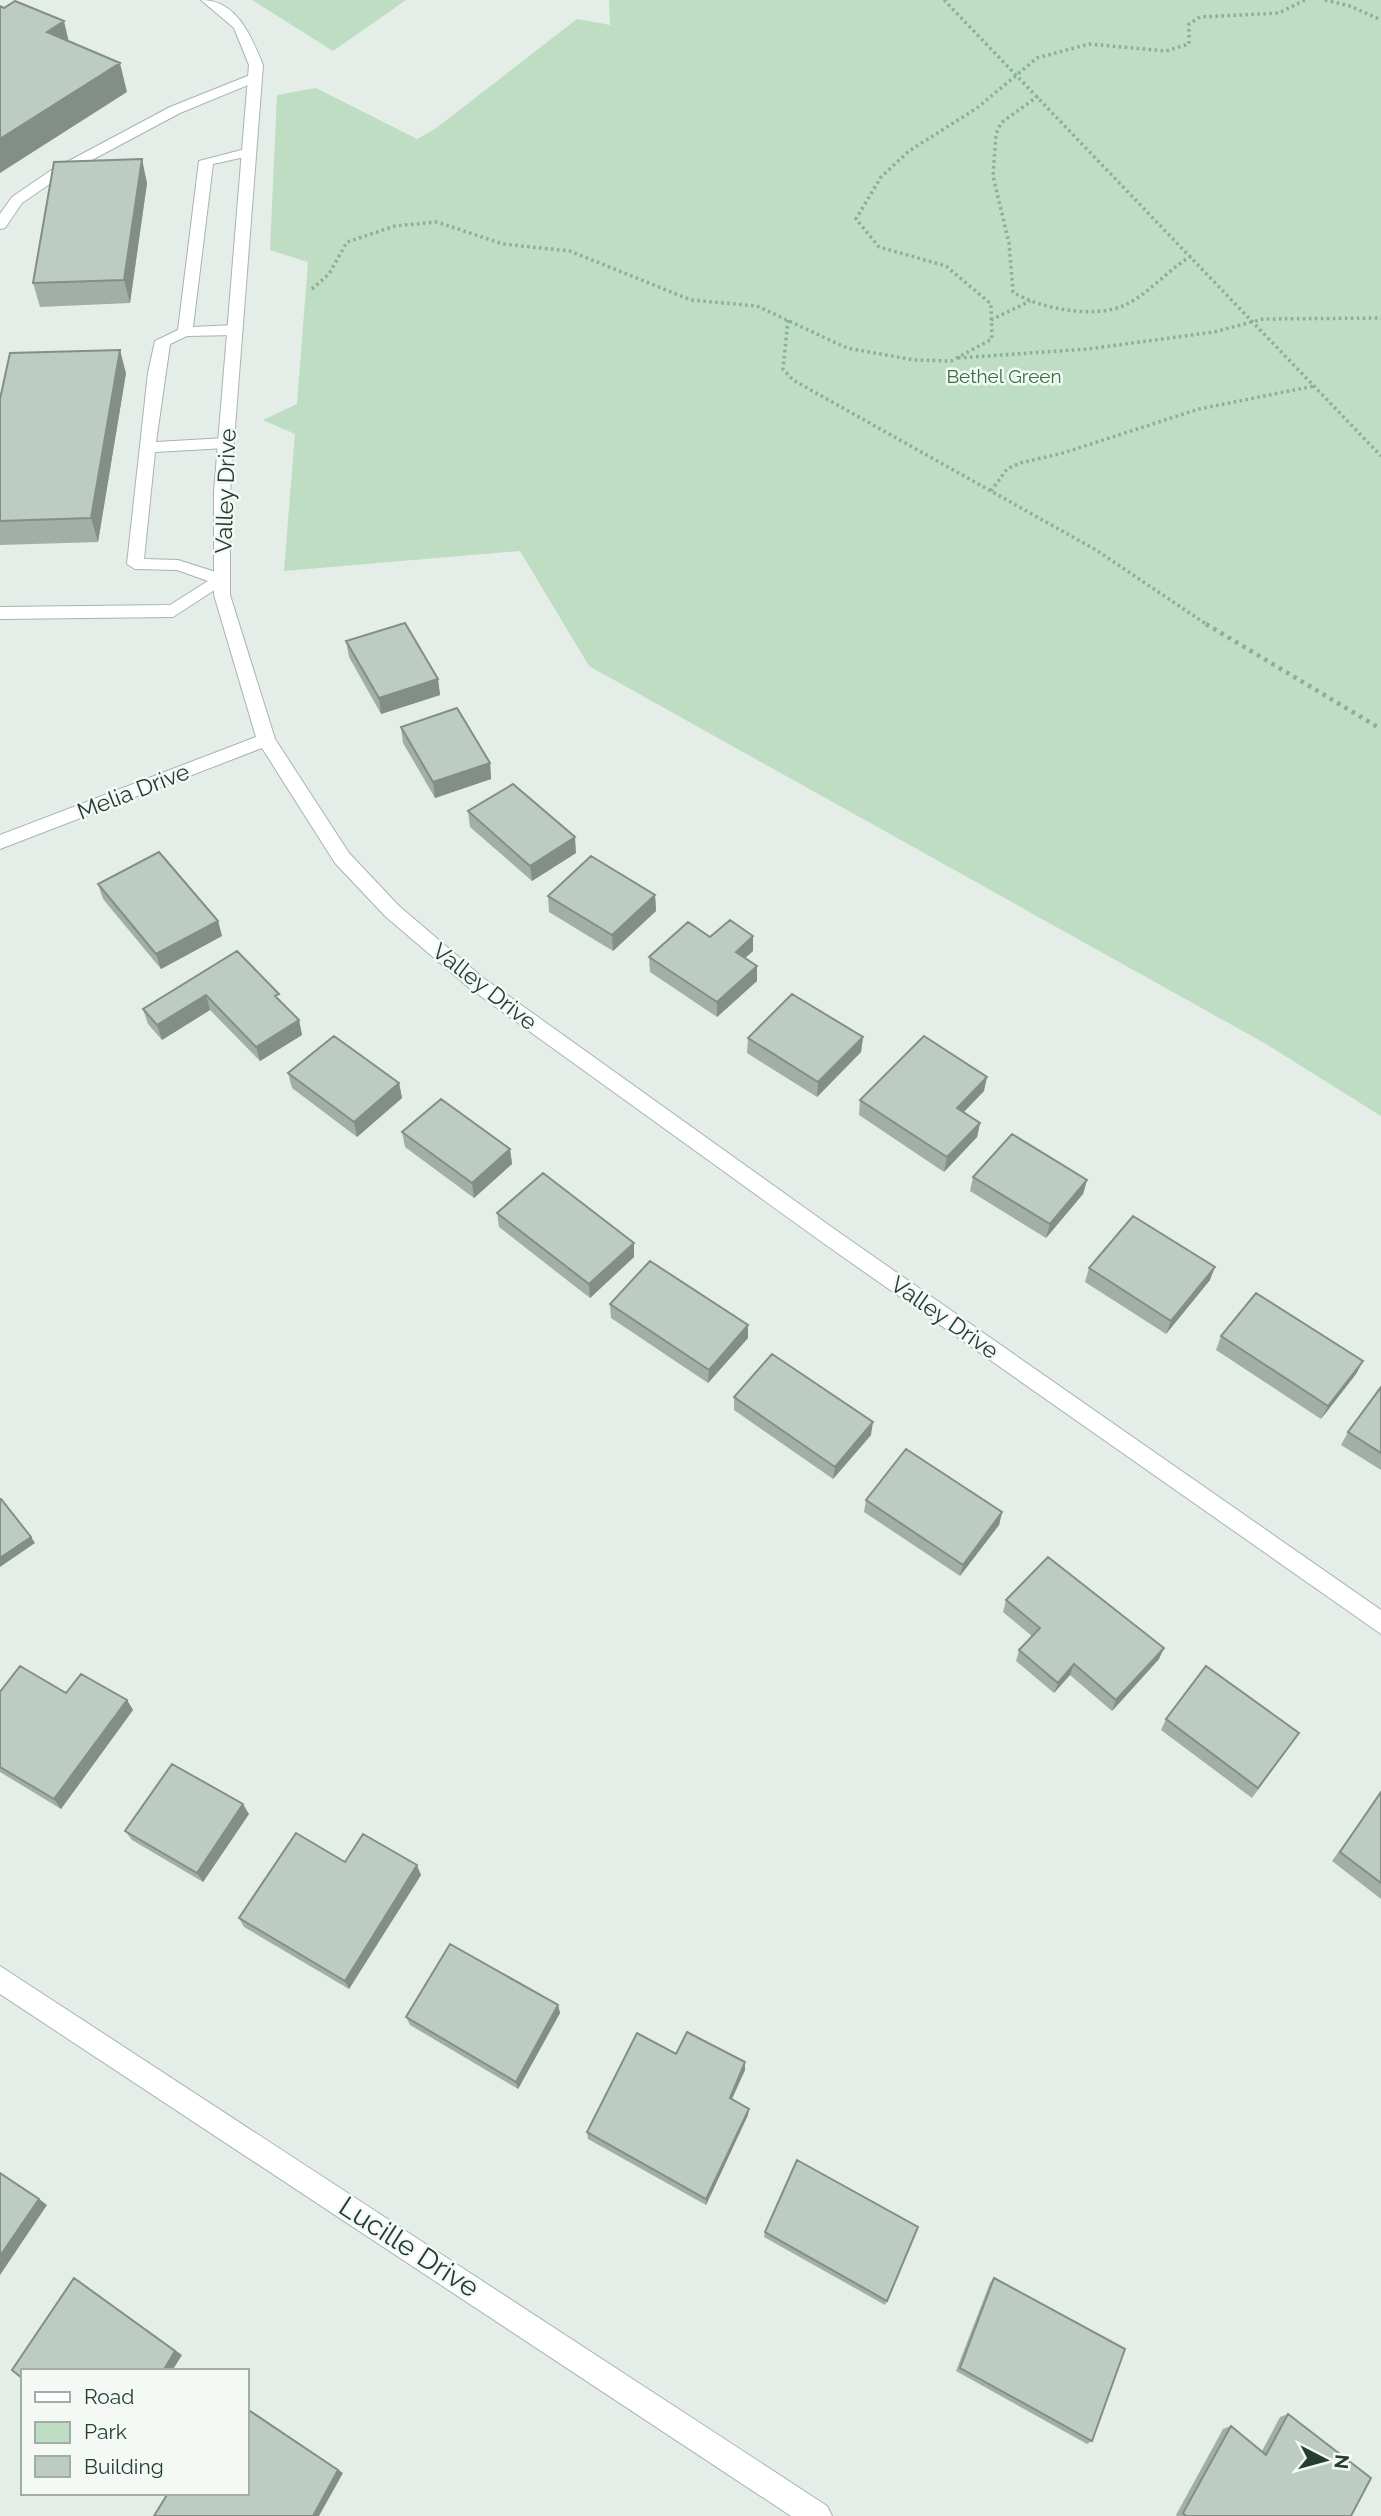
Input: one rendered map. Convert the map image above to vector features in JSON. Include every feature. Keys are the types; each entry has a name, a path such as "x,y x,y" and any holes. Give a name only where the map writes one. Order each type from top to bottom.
{"street":[{"name":"Valley Drive","path":"207,0 240,26 256,65 222,492 222,595 266,740 342,858 392,911 475,982 833,1239 1381,1623"},
{"path":"0,225 17,200 55,174 175,110 255,77"},
{"path":"185,332 206,160 249,152"},
{"path":"222,580 178,565 135,564 163,341 185,332 235,330"},
{"path":"148,447 226,443"},
{"path":"0,613 173,611 222,580"},
{"name":"Melia Drive","path":"0,842 266,740"},
{"name":"Lucille Drive","path":"0,1979 817,2516"}],"path":[{"path":"944,0 1381,456"},
{"path":"1254,8 1290,9 1305,0"},
{"path":"1325,0 1350,6 1381,20"},
{"path":"312,289 329,274 347,242 395,226 437,222 503,244 570,251 691,300 757,306 847,348 914,360 951,361 992,339 990,304 946,266 879,247 856,219 881,177 909,151 977,108 1037,58 1089,44 1175,50 1189,44 1189,24 1205,10"},
{"path":"1038,96 1001,123 996,134 993,166 1000,215 1009,243 1012,288 1018,296 1081,311 1115,311 1126,307 1167,270 1191,256"},
{"path":"991,320 1030,301"},
{"path":"957,358 1088,349 1214,332 1253,321 1381,317"},
{"path":"788,320 783,359 786,374 1096,550 1186,612 1381,729"},
{"path":"991,491 1007,470 1020,463 1063,453 1216,404 1314,386"}],"green space":[{"path":"252,0 406,0 333,51"},
{"name":"Bethel Green","path":"609,0 1381,0 1381,1116 1266,1044 589,666 520,551 284,571 295,434 263,420 297,404 308,262 270,250 277,95 316,88 417,139 435,129 577,19 610,25"}],"building":[{"path":"15,1 64,21 47,32 120,63 0,139 0,6 4,8"},
{"path":"142,159 124,280 33,283 54,162"},
{"path":"120,350 91,518 0,521 0,399 10,353"},
{"path":"405,623 438,679 379,698 346,641"},
{"path":"457,708 490,763 433,782 401,727"},
{"path":"513,784 575,837 530,866 468,811"},
{"path":"159,852 218,921 156,954 98,884"},
{"path":"591,856 655,895 612,935 548,896"},
{"path":"730,920 753,936 736,952 757,966 717,1002 649,957 688,922 710,937"},
{"path":"237,951 279,994 275,996 299,1020 256,1047 206,995 157,1025 143,1009"},
{"path":"792,994 863,1037 818,1082 748,1038"},
{"path":"334,1036 399,1083 354,1122 288,1073"},
{"path":"924,1036 987,1077 957,1108 980,1123 947,1157 860,1100"},
{"path":"441,1099 510,1149 472,1183 402,1132"},
{"path":"1012,1134 1087,1180 1050,1224 973,1177"},
{"path":"543,1173 634,1243 589,1284 497,1213"},
{"path":"1133,1216 1215,1267 1171,1321 1089,1268"},
{"path":"650,1261 748,1325 709,1370 610,1304"},
{"path":"1256,1293 1363,1361 1328,1406 1221,1336"},
{"path":"772,1354 873,1422 835,1467 734,1397"},
{"path":"1381,1387 1381,1453 1348,1432"},
{"path":"906,1449 1002,1512 963,1565 866,1500"},
{"path":"0,1499 31,1537 0,1558"},
{"path":"1048,1557 1164,1648 1116,1700 1074,1664 1058,1683 1019,1650 1040,1628 1006,1600"},
{"path":"20,1666 66,1693 81,1674 127,1700 54,1799 0,1767 0,1692"},
{"path":"1206,1666 1299,1733 1258,1788 1166,1719"},
{"path":"172,1764 243,1804 197,1873 125,1831"},
{"path":"1381,1792 1381,1883 1340,1852"},
{"path":"296,1833 345,1862 363,1834 417,1865 345,1981 239,1918"},
{"path":"450,1944 558,2005 516,2082 406,2017"},
{"path":"687,2032 745,2062 730,2098 749,2109 706,2199 587,2132 637,2033 676,2054"},
{"path":"797,2160 918,2227 887,2301 765,2232"},
{"path":"0,2173 39,2199 0,2256"},
{"path":"74,2278 175,2351 164,2369 21,2369 21,2377 12,2370"},
{"path":"994,2278 1125,2349 1092,2441 960,2368"},
{"path":"248,2410 338,2470 313,2516 154,2516 167,2495 248,2495"},
{"path":"1288,2414 1371,2478 1351,2516 1186,2516 1183,2513 1231,2426 1266,2455"}]}
